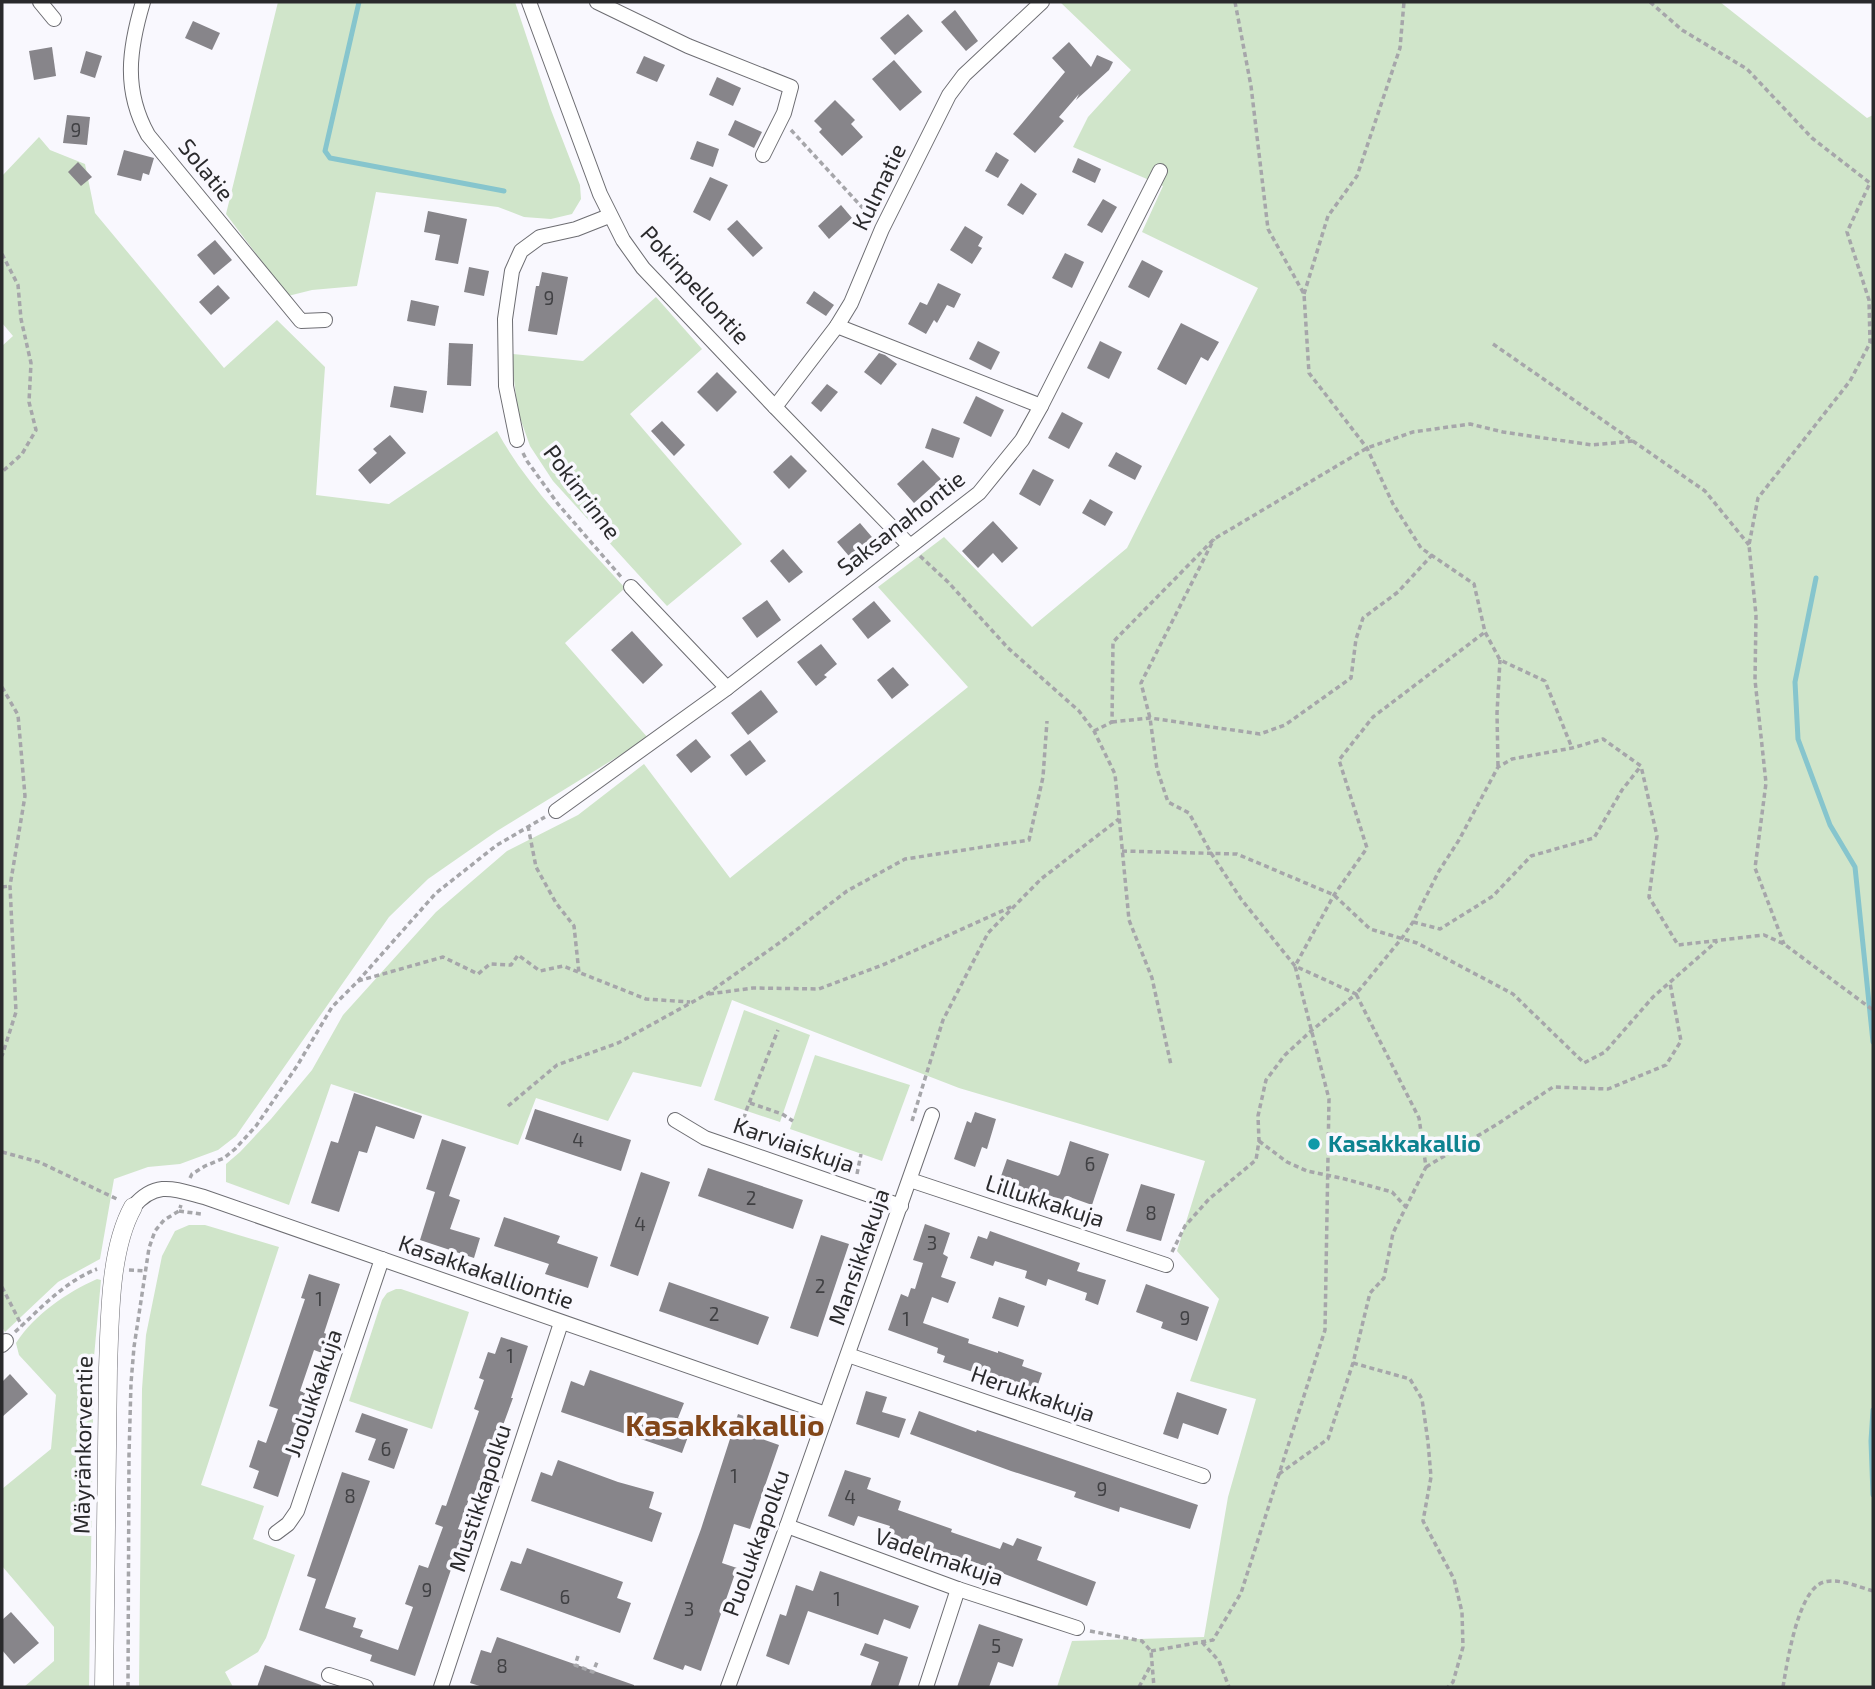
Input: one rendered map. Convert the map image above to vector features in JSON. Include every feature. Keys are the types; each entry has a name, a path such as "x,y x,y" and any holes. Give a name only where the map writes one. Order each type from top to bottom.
{"street":[{"path":"40,2 54,19"},
{"name":"Solatie","path":"143,2 134,34 131,82 138,118 148,135 301,321 325,320"},
{"name":"Pokinpellontie","path":"529,2 609,216 623,240 643,268 910,546"},
{"path":"597,2 688,46 791,87 784,113 763,155"},
{"name":"Kulmatie","path":"775,407 837,326 859,285 882,229 950,95 964,75 1042,2"},
{"name":"Saksanahontie","path":"556,811 727,688 979,493 1022,440 1160,171"},
{"name":"Pokinrinne","path":"517,440 506,386 505,319 512,271 521,251 540,237 576,229 609,216"},
{"path":"837,326 1041,406"},
{"path":"631,587 727,688"},
{"name":"Mansikkakuja","path":"826,1413 932,1115"},
{"name":"Karviaiskuja","path":"675,1120 705,1138 901,1206"},
{"name":"Lillukkakuja","path":"910,1180 1166,1265"},
{"name":"Kasakkakalliontie","path":"133,1207 145,1194 153,1190 185,1192 826,1413"},
{"name":"Mäyränkorventie","path":"104,1687 110,1322 121,1236 133,1207"},
{"name":"Juolukkakuja","path":"276,1534 288,1524 297,1511 382,1259"},
{"name":"Mustikkapolku","path":"441,1687 561,1323"},
{"name":"Herukkakuja","path":"848,1355 1203,1476"},
{"name":"Puolukkapolku","path":"728,1687 826,1413"},
{"name":"Vadelmakuja","path":"787,1526 958,1589 1077,1628"},
{"path":"926,1687 958,1589"},
{"path":"329,1675 366,1687"}],"path":[{"path":"1235,2 1251,86 1268,229 1304,294"},
{"path":"1166,1265 1185,1226 1209,1199 1256,1160 1259,1141 1258,1116 1266,1080 1285,1055 1356,994 1402,938 1498,766 1500,660 1485,632 1474,584 1420,548 1393,505 1367,448 1309,373 1304,294 1328,216 1357,176 1400,48 1404,2"},
{"path":"1650,2 1682,30 1747,69 1812,138 1870,183 1847,232 1869,300 1870,343 1850,381 1758,498 1749,545 1756,615 1755,680 1766,783 1755,868 1784,944"},
{"path":"784,113 790,129 882,229"},
{"path":"2,254 18,285 21,319 31,363 29,402 36,430 22,454 2,472"},
{"path":"1493,344 1706,491 1749,545"},
{"path":"1112,722 1113,642 1214,539 1367,448 1413,432 1470,424 1503,432 1592,445 1633,440"},
{"name":"Pokinrinne","path":"517,440 527,461 558,505 631,587"},
{"path":"1151,1651 1213,1640 1241,1593 1325,1330 1329,1099 1295,966 1241,899 1189,813 1168,802 1157,769 1150,718 1141,683 1214,539"},
{"path":"910,546 948,582 1008,648 1079,711 1094,731 1115,774 1129,920 1152,978 1171,1065"},
{"path":"1094,731 1112,722 1150,718 1260,733 1285,725 1352,678 1356,639 1363,618 1398,592 1432,555"},
{"path":"1295,966 1334,895 1367,848 1339,760 1373,717 1485,632"},
{"path":"1500,660 1545,681 1572,748"},
{"path":"2,687 18,715 25,796 9,886 16,1012 2,1056"},
{"path":"508,1106 557,1065 618,1043 707,994 847,891 905,859 1029,840 1042,777 1047,721"},
{"path":"1498,766 1512,759 1572,748 1603,739 1641,766 1657,836 1650,897 1678,946 1764,935 1784,944 1873,1010"},
{"path":"1413,922 1440,929 1493,896 1531,856 1594,838 1622,790 1641,766"},
{"path":"188,1182 192,1174 224,1158 235,1149 256,1126 297,1066 332,1007 359,981 436,893 497,845 556,811"},
{"path":"921,1147 909,1129 943,1020 988,933 1041,879 1119,819"},
{"path":"528,826 536,867 556,903 574,926 579,973"},
{"path":"1122,850 1237,854 1334,895 1370,929 1417,943 1513,994 1584,1063 1605,1052 1653,997 1718,940"},
{"path":"2,887 9,886"},
{"path":"707,994 753,988 818,989 897,959 1016,905"},
{"path":"359,981 443,957 478,974 490,964 511,965 518,955 540,971 564,966 646,999 692,1002"},
{"path":"1295,966 1356,994 1419,1118 1426,1167"},
{"path":"1279,1474 1328,1438 1353,1363 1370,1293 1384,1278 1393,1233 1426,1167 1499,1124 1553,1087 1608,1089 1666,1065 1681,1041 1670,983"},
{"path":"736,1147 778,1030"},
{"path":"750,1103 782,1114 793,1121"},
{"path":"1259,1141 1287,1162 1307,1171 1392,1192 1406,1207"},
{"path":"2,1152 39,1162 133,1207"},
{"path":"854,1190 861,1154"},
{"path":"128,1687 131,1384 134,1347 149,1248 155,1231 164,1220 179,1211"},
{"path":"4,1343 62,1289 84,1275 104,1268"},
{"path":"127,1270 146,1271"},
{"path":"2,1286 22,1326"},
{"path":"1353,1363 1410,1379 1422,1399 1431,1478 1423,1521 1454,1579 1462,1612 1464,1647 1453,1682 1448,1687"},
{"path":"1783,1687 1803,1606 1813,1588 1823,1582 1835,1581 1873,1591"},
{"path":"1077,1628 1142,1641 1151,1651 1154,1687"},
{"path":"1202,1642 1219,1661 1229,1687"},
{"path":"578,1656 575,1665 593,1672 597,1662"},
{"path":"1139,1687 1152,1663"}],"green space":[{"path":"278,2 515,2 551,110 580,185 581,199 572,214 551,219 524,217 498,207 376,192 357,286 312,290 288,296 226,214"},
{"path":"1060,2 1720,2 1867,118 1873,115 1873,1687 1057,1687 1072,1641 1204,1637 1228,1497 1256,1399 1190,1381 1219,1299 1177,1251 1205,1161 959,1088 732,1000 701,1087 633,1072 608,1121 536,1098 518,1145 331,1084 289,1205 226,1182 226,1164 271,1119 312,1070 343,1015 436,912 507,851 578,815 644,764 730,878 968,687 878,587 944,537 1032,627 1127,548 1258,288 1142,232 1163,186 1073,147 1088,117 1131,70"},
{"path":"39,137 50,150 85,164 95,213 224,368 277,320 325,367 316,495 389,504 497,431 540,494 625,588 565,643 648,738 497,831 428,879 389,917 236,1136 218,1150 180,1164 148,1167 114,1179 100,1259 58,1282 5,1332 2,1327 2,346 13,336 2,323 2,176"},
{"path":"656,297 702,349 630,414 742,544 667,606 553,481 530,446 518,412 513,372 513,354 583,361"},
{"path":"744,1010 810,1035 780,1122 714,1100"},
{"path":"815,1055 910,1085 882,1161 790,1129"},
{"path":"189,1225 205,1225 279,1247 201,1485 264,1506 253,1539 295,1555 266,1638 258,1652 225,1672 233,1687 139,1687 142,1389 146,1335 162,1256 175,1231"},
{"path":"97,1279 101,1280 94,1357 89,1687 24,1687 54,1661 54,1627 2,1566 2,1489 51,1449 56,1395 19,1355 16,1343 32,1323 52,1305"},
{"path":"396,1289 469,1312 432,1429 349,1401 382,1300 387,1293"}],"building":[{"path":"955,10 978,41 966,51 941,22"},
{"path":"908,14 923,31 895,55 880,38"},
{"path":"193,21 220,33 212,50 185,38"},
{"path":"1069,42 1091,67 1097,55 1113,62 1109,70 1076,100 1079,94 1059,117 1064,121 1035,153 1013,134 1065,72 1052,58"},
{"path":"52,47 56,76 34,80 29,51"},
{"path":"86,51 102,56 95,78 80,73"},
{"path":"644,56 665,65 657,82 636,73"},
{"path":"894,60 922,92 900,111 872,79"},
{"path":"717,77 741,88 733,106 709,95"},
{"path":"835,100 855,120 851,124 863,137 842,156 819,132 822,129 814,121"},
{"path":"67,115 90,117 87,145 63,143"},
{"path":"735,120 762,132 754,148 728,135"},
{"path":"697,141 719,149 713,167 690,159"},
{"path":"124,150 154,158 149,175 143,173 141,181 117,175"},
{"path":"996,152 1009,160 998,178 985,171"},
{"path":"1078,158 1101,169 1095,183 1072,172"},
{"path":"78,162 92,177 81,186 68,172"},
{"path":"710,177 728,185 710,221 693,212"},
{"path":"1021,183 1037,194 1023,215 1007,205"},
{"path":"1103,199 1117,207 1102,233 1087,225"},
{"path":"841,205 852,218 829,239 818,226"},
{"path":"428,211 467,219 458,264 435,260 440,235 424,232"},
{"path":"737,220 763,248 753,257 727,229"},
{"path":"965,226 983,237 978,246 982,248 972,264 950,250"},
{"path":"215,240 232,260 214,275 197,255"},
{"path":"1065,253 1084,262 1072,288 1052,278"},
{"path":"1142,260 1163,271 1149,298 1128,287"},
{"path":"469,267 489,271 484,296 464,292"},
{"path":"542,272 568,277 557,335 528,331 536,286 539,286"},
{"path":"938,283 961,294 954,308 947,305 937,323 934,320 926,334 908,324 920,302 927,305"},
{"path":"218,285 230,298 211,315 199,302"},
{"path":"814,291 834,305 826,316 806,303"},
{"path":"411,300 439,306 435,326 407,321"},
{"path":"1181,323 1219,342 1208,361 1201,357 1186,385 1157,369"},
{"path":"978,341 1000,352 991,370 969,359"},
{"path":"1100,341 1122,352 1109,379 1087,368"},
{"path":"449,343 473,344 471,386 447,385"},
{"path":"879,353 897,364 881,385 864,372"},
{"path":"717,372 737,392 717,412 697,392"},
{"path":"827,384 838,392 821,412 811,403"},
{"path":"394,386 427,391 423,413 390,407"},
{"path":"976,396 1004,410 991,437 963,423"},
{"path":"1062,412 1083,423 1069,449 1048,438"},
{"path":"662,421 685,445 674,456 651,431"},
{"path":"932,428 960,438 953,458 925,448"},
{"path":"390,435 406,453 370,484 358,470 377,453 373,449"},
{"path":"1116,452 1142,466 1135,480 1108,466"},
{"path":"791,455 807,471 789,489 773,472"},
{"path":"923,460 941,479 914,503 897,484"},
{"path":"1033,469 1054,480 1040,506 1019,494"},
{"path":"1090,499 1113,512 1105,526 1082,513"},
{"path":"993,521 1018,548 1002,563 993,553 978,568 962,551"},
{"path":"860,523 877,543 854,562 837,542"},
{"path":"783,549 803,572 789,583 770,561"},
{"path":"767,600 781,620 757,638 742,618"},
{"path":"874,601 891,621 868,639 852,619"},
{"path":"632,631 663,665 643,684 611,650"},
{"path":"821,644 837,664 816,686 797,662"},
{"path":"893,667 909,685 892,699 877,680"},
{"path":"761,690 778,712 748,735 731,713"},
{"path":"696,739 711,757 691,773 676,755"},
{"path":"750,740 766,761 746,776 730,755"},
{"path":"354,1093 422,1116 414,1139 376,1126 367,1153 359,1151 339,1212 311,1203 331,1141 338,1143"},
{"path":"535,1109 631,1140 621,1171 525,1139"},
{"path":"975,1112 996,1119 987,1149 982,1147 975,1167 954,1159 967,1121 971,1123"},
{"path":"442,1139 466,1147 449,1196 460,1200 450,1229 480,1238 474,1258 420,1240 435,1192 426,1189"},
{"path":"1070,1141 1109,1154 1092,1205 1067,1196 1065,1204 1027,1192 1025,1198 1007,1192 1009,1185 999,1182 1007,1159 1058,1176"},
{"path":"708,1168 803,1200 793,1229 698,1196"},
{"path":"641,1172 670,1182 638,1276 610,1266"},
{"path":"1141,1184 1175,1194 1161,1241 1126,1231"},
{"path":"504,1217 560,1236 557,1243 598,1257 588,1288 545,1274 549,1264 494,1246"},
{"path":"925,1224 950,1233 943,1254 948,1257 941,1277 956,1282 948,1303 932,1297 923,1323 969,1339 968,1343 1024,1360 1022,1366 1042,1373 1034,1396 943,1362 945,1356 937,1353 938,1348 888,1330 901,1294 908,1297 911,1288 915,1289 923,1263 913,1260"},
{"path":"990,1231 1080,1263 1077,1271 1106,1280 1098,1305 1085,1300 1087,1293 1048,1279 1046,1286 1025,1278 1027,1271 995,1261 993,1266 970,1258 978,1236 987,1239"},
{"path":"821,1235 849,1244 818,1337 790,1328"},
{"path":"309,1274 340,1284 324,1333 340,1339 333,1357 314,1350 300,1391 305,1393 302,1401 309,1403 278,1497 253,1488 259,1471 249,1467 258,1440 266,1443 278,1409 269,1406 305,1299 301,1298"},
{"path":"669,1282 769,1317 758,1345 659,1311"},
{"path":"1146,1284 1209,1307 1197,1341 1161,1328 1163,1322 1136,1312"},
{"path":"999,1297 1025,1306 1018,1327 992,1318"},
{"path":"501,1337 528,1346 513,1398 475,1501 469,1499 458,1529 464,1531 415,1676 370,1661 372,1655 299,1630 316,1579 307,1576 342,1472 370,1481 325,1608 356,1618 353,1627 363,1630 360,1637 398,1650 413,1607 405,1604 419,1565 428,1568 443,1527 435,1524 442,1505 446,1506 479,1411 474,1409 484,1380 479,1378 488,1352 495,1354"},
{"path":"590,1370 684,1403 678,1418 693,1423 682,1453 561,1412 571,1381 584,1386"},
{"path":"10,1374 28,1394 2,1417 2,1382"},
{"path":"866,1391 887,1397 882,1412 906,1419 899,1438 856,1424"},
{"path":"1177,1392 1227,1409 1218,1435 1183,1423 1178,1439 1163,1434"},
{"path":"919,1411 1198,1505 1190,1529 1120,1507 1119,1512 1074,1497 1076,1492 910,1434"},
{"path":"362,1413 408,1429 394,1469 368,1460 376,1439 355,1432"},
{"path":"738,1414 768,1424 762,1439 779,1445 750,1529 734,1524 722,1563 737,1568 701,1671 685,1665 683,1670 653,1659 701,1529"},
{"path":"558,1460 654,1492 649,1508 662,1513 652,1542 531,1501 541,1472 552,1476"},
{"path":"845,1470 871,1478 867,1489 901,1501 898,1510 952,1529 951,1532 1000,1549 1003,1542 1013,1546 1017,1538 1042,1547 1037,1560 1096,1582 1087,1606 979,1564 887,1535 890,1526 858,1516 854,1526 828,1516"},
{"path":"527,1548 623,1582 617,1598 631,1603 620,1633 500,1590 511,1561 521,1564"},
{"path":"820,1571 919,1606 910,1629 884,1619 878,1635 808,1611 789,1665 766,1656 780,1614 786,1616 796,1585 813,1591"},
{"path":"11,1612 39,1643 14,1664 2,1650 2,1620"},
{"path":"979,1624 1023,1639 1013,1667 998,1662 989,1687 957,1687"},
{"path":"497,1637 634,1687 483,1687 470,1683 481,1650 491,1653"},
{"path":"865,1643 908,1657 898,1687 870,1687 879,1662 860,1655"},
{"path":"265,1665 321,1685 321,1687 257,1687"}],"waterway":[{"path":"359,2 325,151 330,158 504,191"},
{"path":"1816,578 1795,682 1798,739 1830,825 1855,867 1873,1042"},
{"path":"1873,1410 1873,1495"}],"place":[{"name":"Kasakkakallio","path":"1314,1144"}],"district":[{"name":"Kasakkakallio","path":"725,1426"}]}
